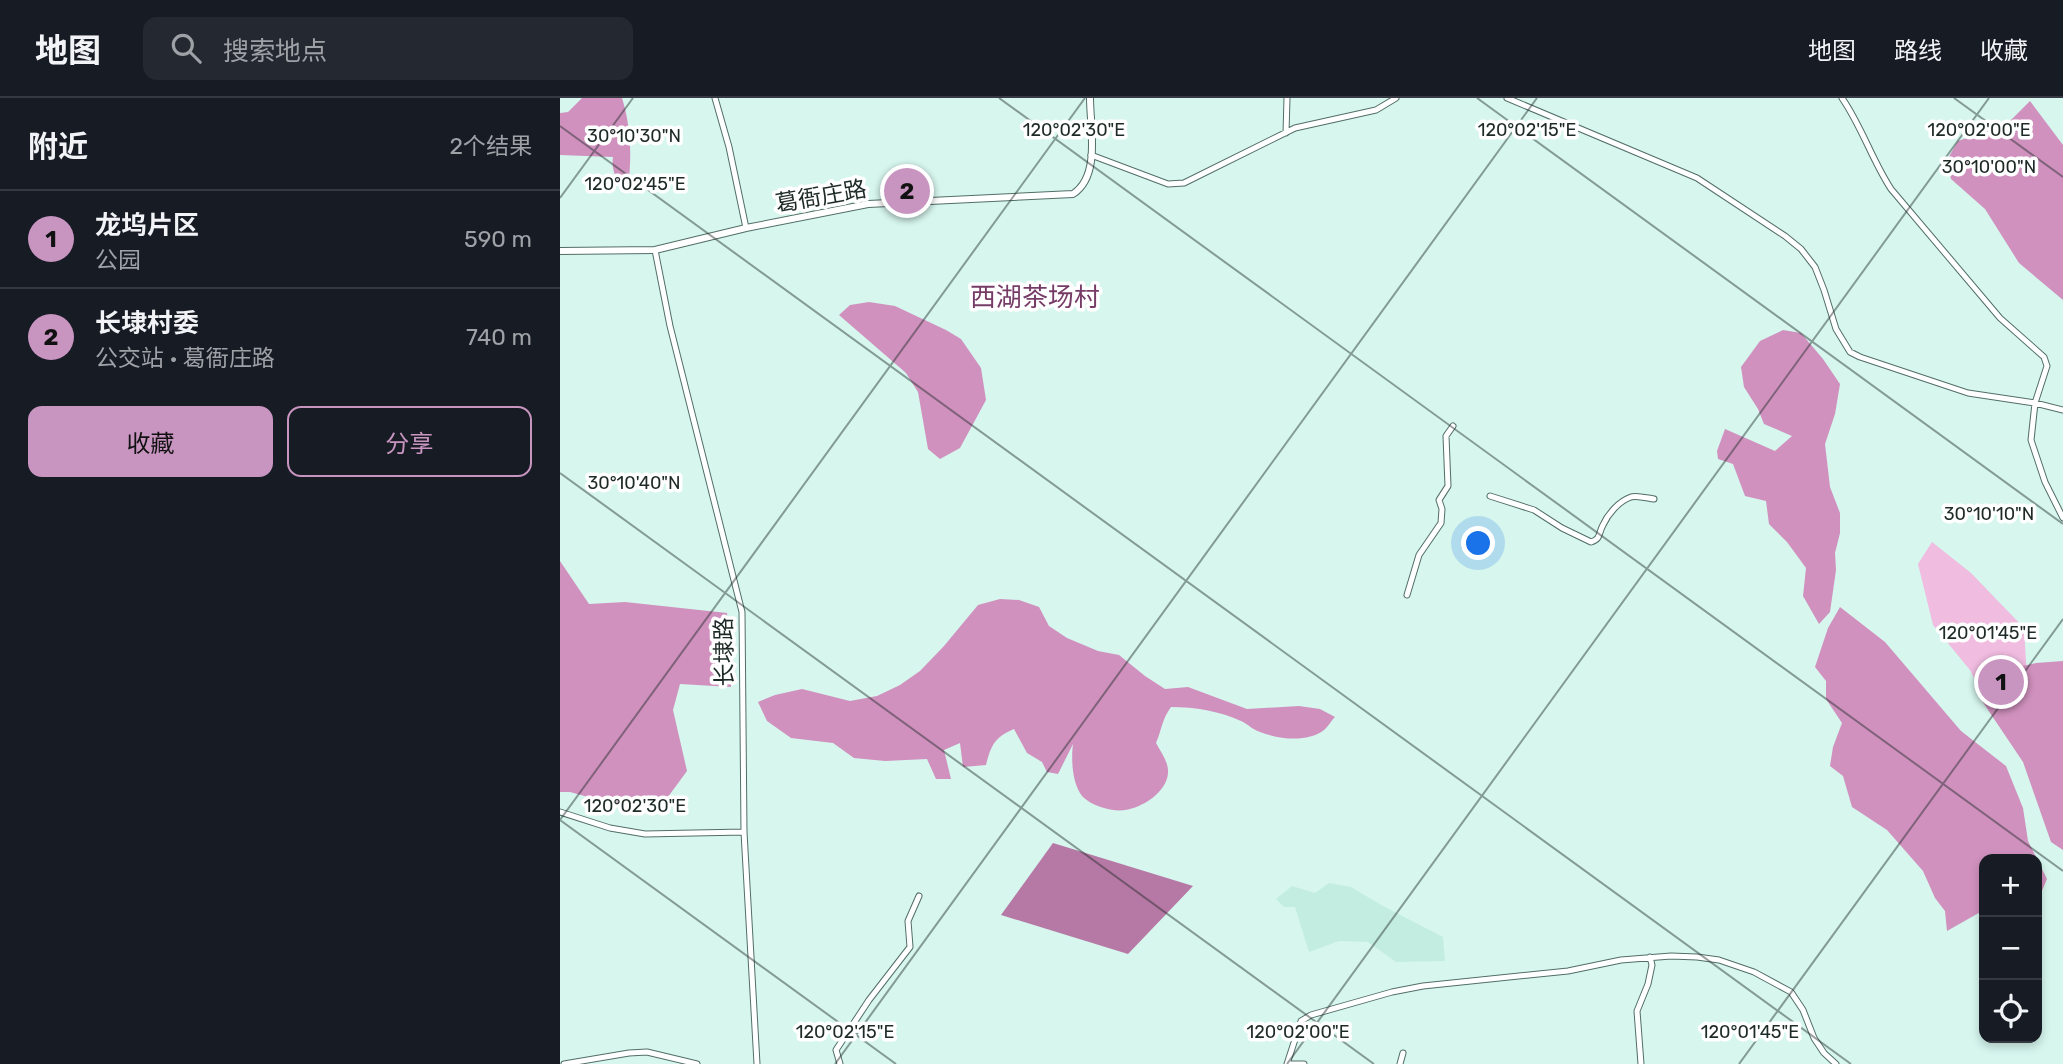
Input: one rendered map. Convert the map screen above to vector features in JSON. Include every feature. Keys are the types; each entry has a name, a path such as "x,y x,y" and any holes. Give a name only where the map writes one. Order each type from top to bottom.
{"street":[{"path":"715,98 747,228"},
{"name":"葛衙庄路","path":"560,251 655,250 868,204 1073,194 1082,188 1087,179 1091,155 1090,98"},
{"path":"1286,133 1287,98"},
{"path":"1091,155 1168,184 1184,183 1286,133 1330,119 1354,117 1376,110 1396,98"},
{"path":"1507,98 1697,178 1785,236 1801,249 1815,267 1836,329 1850,352 1968,393 2035,403 2063,411"},
{"path":"1842,98 1860,127 1881,175 1891,189 2000,317 2044,358 2047,366 2035,403 2031,440 2049,493 2063,519"},
{"name":"长埭路","path":"655,250 670,326 742,612 744,832 757,1064"},
{"path":"1407,594 1419,555 1441,523 1442,509 1439,500 1448,486 1446,436 1453,426"},
{"path":"1490,496 1534,510 1591,542 1600,536 1602,525 1616,507 1631,497 1654,499"},
{"path":"560,812 610,828 645,834 744,832"},
{"path":"840,1064 835,1050 910,947 908,921 919,896"},
{"path":"1641,1064 1637,1011 1648,984 1652,965 1650,957"},
{"path":"1304,1064 1287,1064 1301,1021 1311,1015 1392,992 1423,986 1555,973 1612,961 1650,957 1697,957 1719,960 1773,981 1791,992 1797,999 1814,1038 1836,1064"},
{"path":"564,1064 647,1052 697,1064"},
{"path":"1400,1064 1403,1053"}],"shaded area":[{"path":"582,98 622,98 630,142 628,187 620,183 615,175 613,157 560,155 560,113 568,112"},
{"path":"2030,101 2063,145 2063,300 2019,263 1985,209 1951,179 1947,160 1958,141 2008,123"},
{"path":"869,302 895,306 946,330 961,339 981,368 986,400 960,448 940,459 928,449 918,392 906,373 839,315 850,305"},
{"path":"1783,330 1801,333 1840,384 1835,414 1825,444 1830,487 1840,513 1840,533 1835,553 1836,570 1830,612 1819,624 1803,596 1806,568 1787,542 1769,524 1766,501 1745,496 1733,464 1718,459 1717,451 1725,429 1775,451 1792,436 1764,424 1744,387 1741,367 1760,341"},
{"path":"1932,542 1971,573 2024,628 2028,695 1985,700 1970,670 1933,625 1918,564"},
{"path":"560,561 589,604 625,602 727,613 731,687 680,684 673,710 687,771 662,805 628,808 570,792 560,792"},
{"path":"1000,599 1019,600 1039,607 1049,626 1067,638 1098,651 1119,655 1165,689 1188,687 1247,709 1299,706 1320,709 1335,717 1317,734 1293,738 1260,732 1241,721 1216,712 1171,707 1156,743 1167,765 1167,780 1158,793 1146,802 1132,809 1120,810 1097,806 1079,792 1073,772 1073,744 1058,774 1047,772 1042,762 1027,753 1014,729 995,742 986,765 963,767 960,743 944,750 951,779 936,779 927,759 885,761 854,758 833,743 791,738 767,721 758,702 802,689 850,701 877,696 920,671 978,605"},
{"path":"1840,607 1885,642 1961,731 2006,766 2023,808 2028,841 2034,854 1979,854 1979,913 1947,931 1945,911 1935,898 1923,871 1887,830 1852,807 1843,776 1830,766 1833,747 1842,723 1826,699 1826,681 1815,667 1828,628"},
{"path":"2063,661 2063,850 2051,842 2023,762 1980,698 1995,672 2036,663"},
{"path":"1053,843 1193,886 1128,954 1001,915"},
{"path":"2042,869 2047,879 2042,891"},
{"path":"1329,883 1351,887 1443,937 1445,961 1396,962 1368,942 1339,941 1309,952 1295,907 1284,907 1276,899 1292,886 1315,893"}],"place":[{"name":"长埭村委","path":"907,191"},
{"name":"龙坞片区","path":"2001,682"}],"district":[{"name":"西湖茶场村","path":"1035,297"}]}
